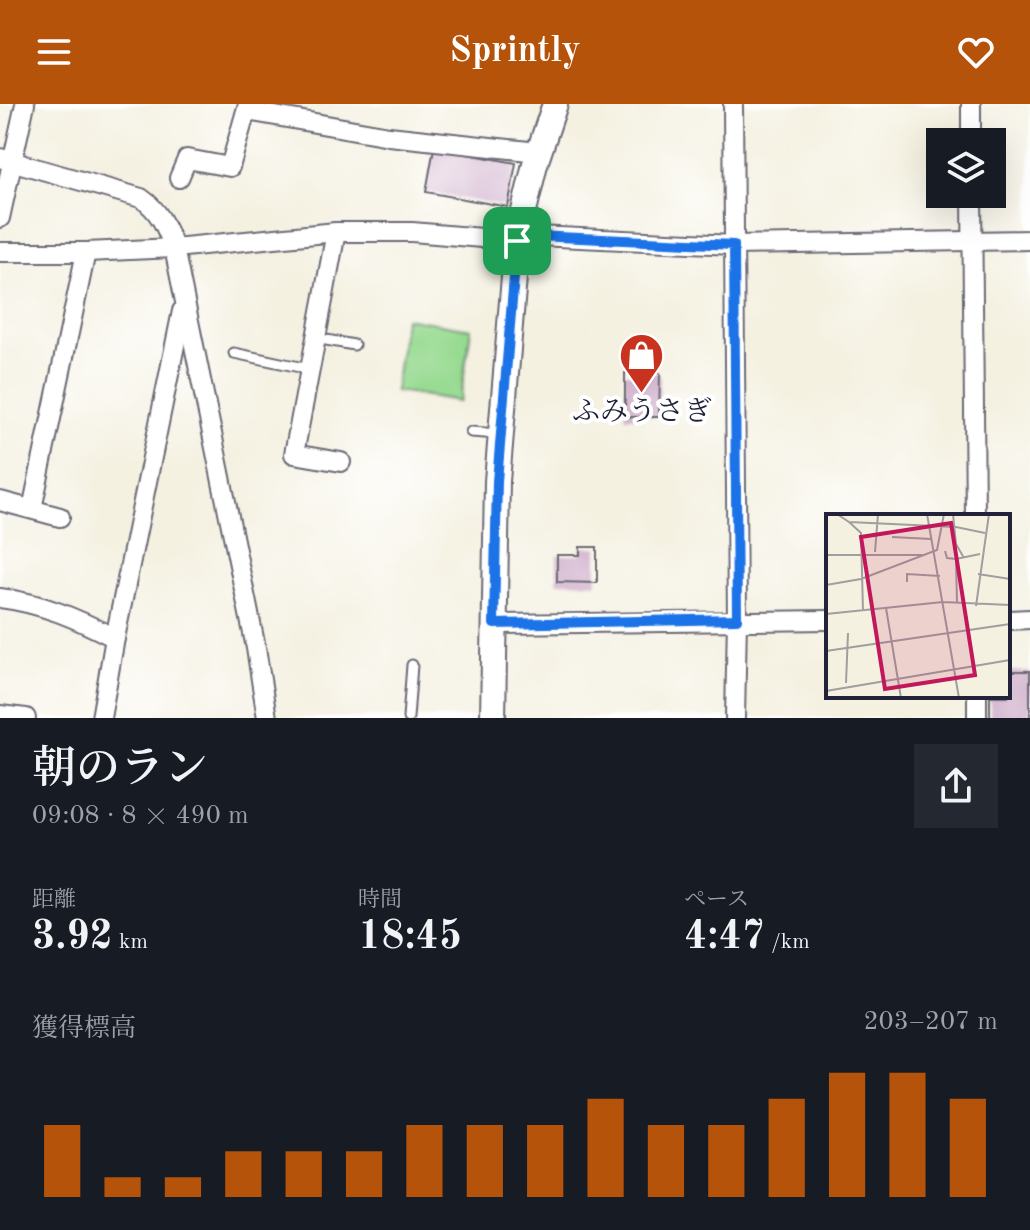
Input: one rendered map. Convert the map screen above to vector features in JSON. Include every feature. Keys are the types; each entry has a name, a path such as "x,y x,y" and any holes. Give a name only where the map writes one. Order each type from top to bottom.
{"street":[{"path":"0,218 6,160 25,104"},
{"path":"493,718 497,481 517,241 538,152 555,104"},
{"path":"733,104 735,718"},
{"path":"971,104 971,128"},
{"path":"179,178 187,159 230,167 248,107 389,136 538,152"},
{"path":"6,160 141,198 155,208 165,225 174,248 256,648 267,718"},
{"path":"972,208 975,514"},
{"path":"336,232 294,454 341,462"},
{"path":"0,252 174,248 336,232 412,232 517,241 536,236 734,245 1030,240"},
{"path":"32,509 86,252"},
{"path":"101,718 184,300"},
{"path":"0,501 60,517"},
{"path":"0,598 22,600 70,615 115,638"},
{"path":"1010,620 1030,619"},
{"path":"494,624 826,620"},
{"path":"0,715 26,718"}],"lane":[{"path":"315,338 354,345"},
{"path":"234,353 309,369"},
{"path":"471,432 501,434"},
{"path":"408,718 412,665"}],"green space":[{"path":"405,318 471,329 460,401 395,391"}],"building":[{"path":"434,148 516,163 508,207 426,192"},
{"name":"ふみうさぎ","path":"625,373 660,373 659,417 625,417"},
{"path":"580,547 597,547 597,583 557,582 557,555 580,555"},
{"path":"1010,671 1030,671 1030,718 990,718 990,698 1010,698"}],"place":[{"name":"ふみうさぎ","path":"642,395"}],"route":[{"path":"536,236 734,245 737,619 494,624 497,481 517,241 536,236"}]}
